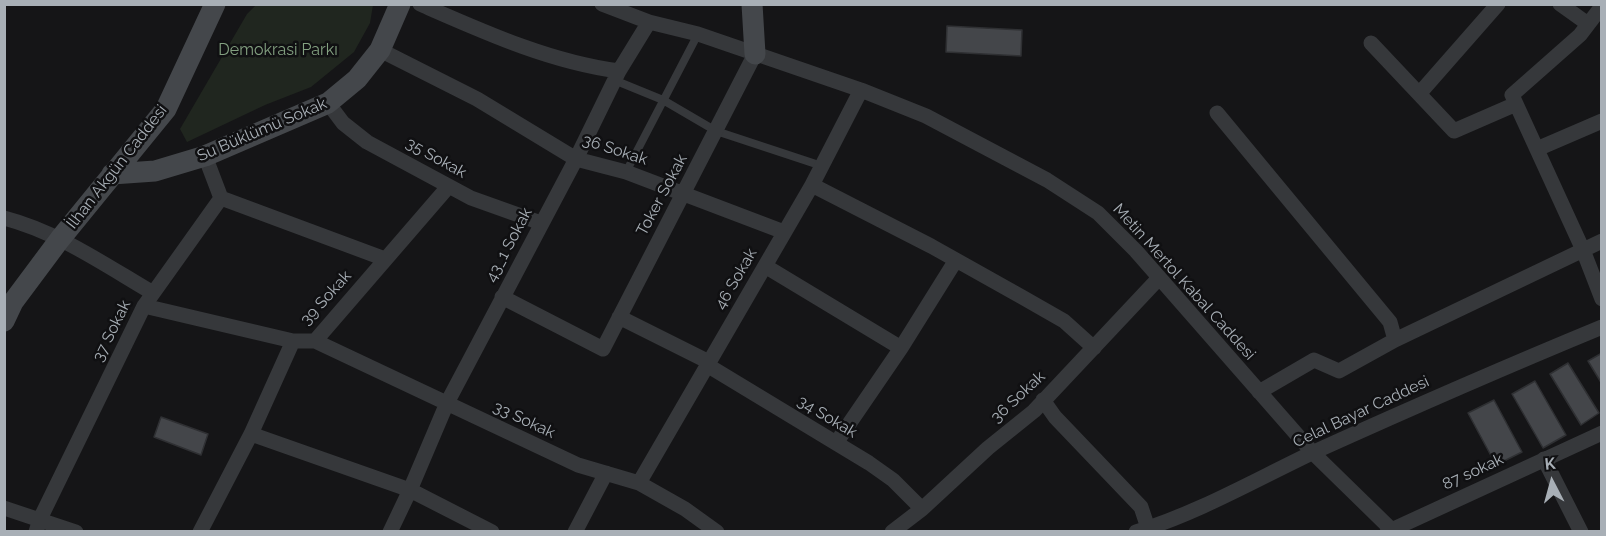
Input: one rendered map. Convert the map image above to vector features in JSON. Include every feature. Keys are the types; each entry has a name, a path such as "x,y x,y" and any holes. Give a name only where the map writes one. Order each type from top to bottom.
{"main road":[{"name":"İlhan Akgün Caddesi","path":"4,321 13,302 60,239 166,109 215,4"},
{"name":"Su Büklümü Sokak","path":"112,174 155,171 205,156 328,103 357,79 380,50 400,4"},
{"path":"752,4 755,54"}],"street":[{"path":"420,4 473,27 554,57 616,76"},
{"name":"Metin Mertol Kabal Caddesi","path":"602,4 649,22 698,34 861,90 926,116 1047,180 1098,213 1159,278 1313,453 1391,531"},
{"path":"1419,94 1498,4"},
{"path":"1560,4 1588,24"},
{"path":"1371,43 1454,131 1514,100 1580,35 1602,6"},
{"name":"43_1 Sokak","path":"390,531 447,403 576,159 616,76 649,22"},
{"name":"36 Sokak","path":"380,50 477,99 576,159 626,172 784,232"},
{"name":"Toker Sokak","path":"502,297 603,349 755,54"},
{"name":"46 Sokak","path":"639,483 812,185 861,90"},
{"path":"1514,100 1583,250 1602,299"},
{"name":"35 Sokak","path":"328,103 343,123 367,142 471,198 541,223"},
{"path":"1217,113 1390,322 1395,340"},
{"path":"1537,149 1602,121"},
{"path":"205,156 220,198 385,260"},
{"path":"812,185 956,260 1064,321 1094,348"},
{"name":"39 Sokak","path":"200,531 251,434 292,341 315,341 448,187"},
{"name":"37 Sokak","path":"38,525 148,299 220,198"},
{"path":"4,218 26,224 60,239 148,299 292,341"},
{"path":"1259,392 1314,360 1339,371 1395,340 1602,241"},
{"path":"836,443 902,348 956,260"},
{"path":"765,266 902,348"},
{"name":"36 Sokak","path":"892,531 922,509 1043,400 1159,278"},
{"name":"34 Sokak","path":"619,317 708,364 836,443 893,480 922,509"},
{"name":"Celal Bayar Caddesi","path":"1142,530 1170,521 1480,377 1602,327"},
{"name":"33 Sokak","path":"315,341 578,465 639,483 685,509 717,531"},
{"path":"1043,400 1055,417 1141,507 1142,530"},
{"name":"87 sokak","path":"1391,531 1602,433"},
{"path":"251,434 410,490 492,531"},
{"path":"1544,459 1581,531"},
{"path":"575,531 606,473"},
{"path":"4,508 38,525 76,531"}],"lane":[{"path":"626,172 698,34"},
{"path":"616,76 716,131 822,166"}],"green space":[{"name":"Demokrasi Parkı","path":"256,5 373,5 370,23 354,52 311,87 265,105 187,142 180,129 247,14"}],"building":[{"path":"947,26 1022,30 1021,56 946,52"},
{"path":"1602,353 1602,384 1588,361"},
{"path":"1568,363 1599,413 1581,425 1550,374"},
{"path":"1535,381 1566,435 1543,448 1512,394"},
{"path":"1494,400 1522,452 1496,465 1468,413"},
{"path":"161,417 208,434 201,455 154,437"}]}
